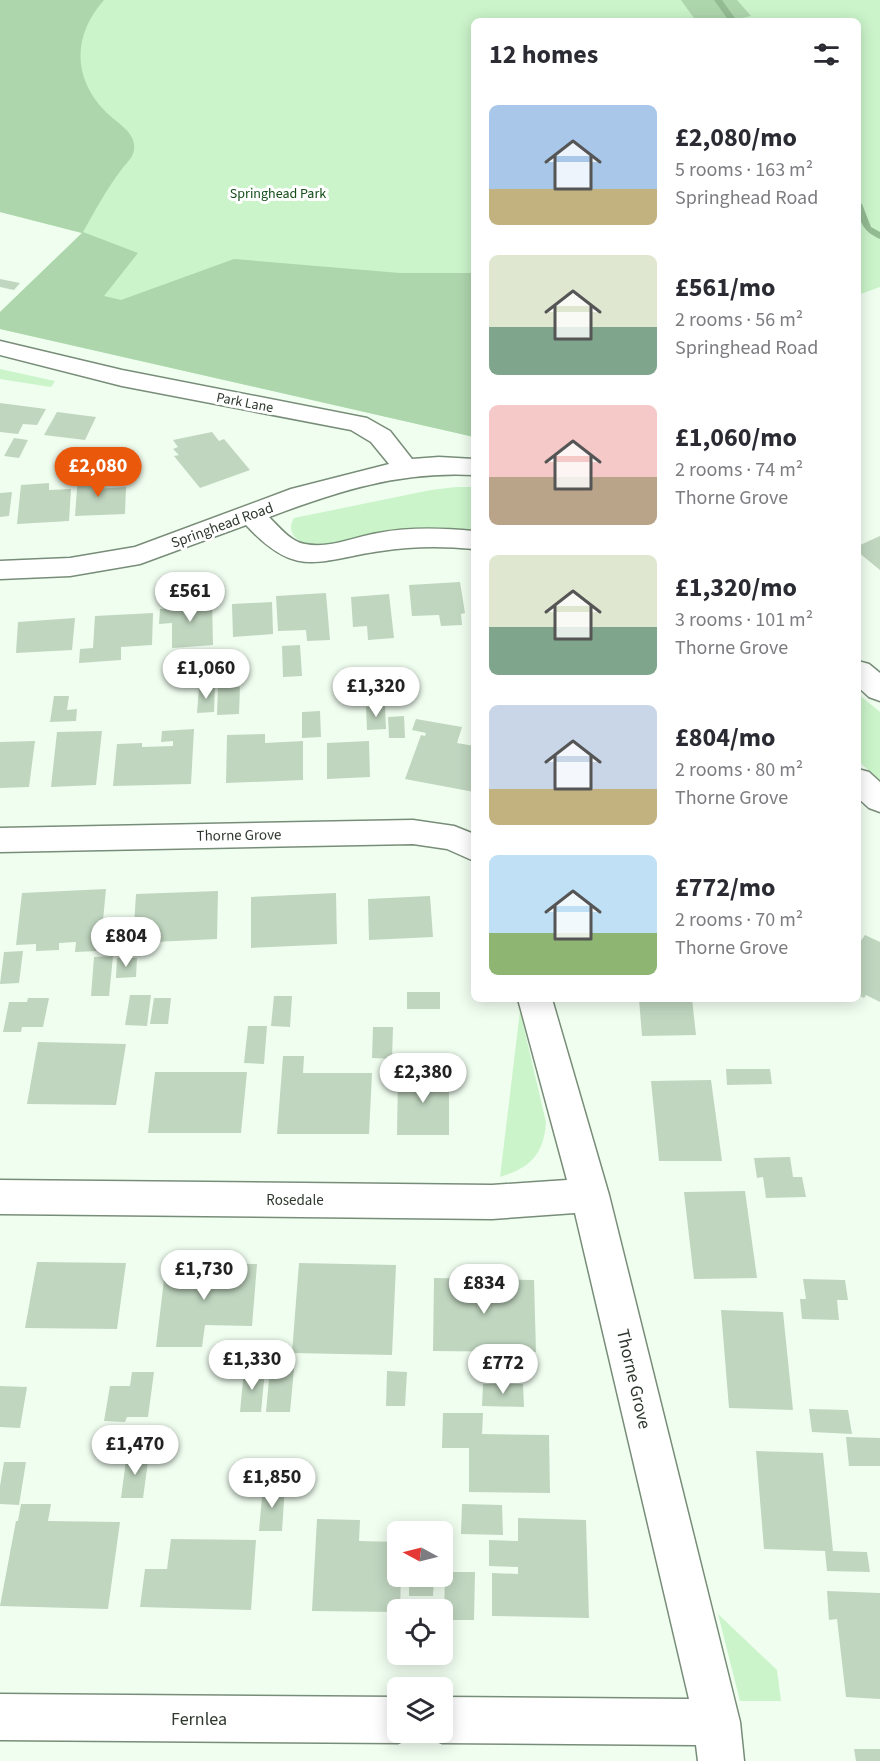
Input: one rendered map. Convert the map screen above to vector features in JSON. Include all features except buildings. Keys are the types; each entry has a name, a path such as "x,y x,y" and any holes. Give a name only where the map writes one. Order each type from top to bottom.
{"street":[{"name":"Park Lane","path":"0,348 122,378 358,424 376,431 389,442 405,468"},
{"path":"405,468 439,465 471,467"},
{"name":"Springhead Road","path":"0,570 70,567 141,555 301,495 405,468"},
{"path":"251,514 282,545 296,551 314,554 332,553 401,539 471,540"},
{"path":"861,674 880,690"},
{"path":"861,783 880,800"},
{"name":"Thorne Grove","path":"0,840 413,832 454,838 471,847"},
{"name":"Thorne Grove","path":"536,1002 590,1195 719,1742"},
{"name":"Rosedale","path":"0,1197 492,1202 590,1195"},
{"name":"Fernlea","path":"0,1718 387,1720"},
{"path":"453,1721 719,1742"}],"green space":[{"name":"Springhead Park","path":"0,0 880,0 880,287 861,294 861,18 471,18 471,436 0,329 0,312 82,233 0,212"},
{"path":"0,0 104,0 86,27 80,56 82,70 94,98 129,133 134,150 83,232 138,253 104,296 121,300 234,259 400,273 471,273 471,436 0,329 0,312 82,233 0,212"},
{"path":"681,0 737,0 751,16 742,18 694,18"},
{"path":"0,369 55,381 51,387 0,379"},
{"path":"471,487 471,532 381,533 321,545 302,542 292,533 294,518 431,490"},
{"path":"861,696 880,712 880,780 861,764"},
{"path":"520,1011 546,1122 545,1133 534,1158 520,1169 500,1177"},
{"path":"718,1614 777,1670 781,1701 740,1701"}],"waterway":[{"path":"718,0 731,18"},
{"path":"861,212 867,228 880,236"}]}
